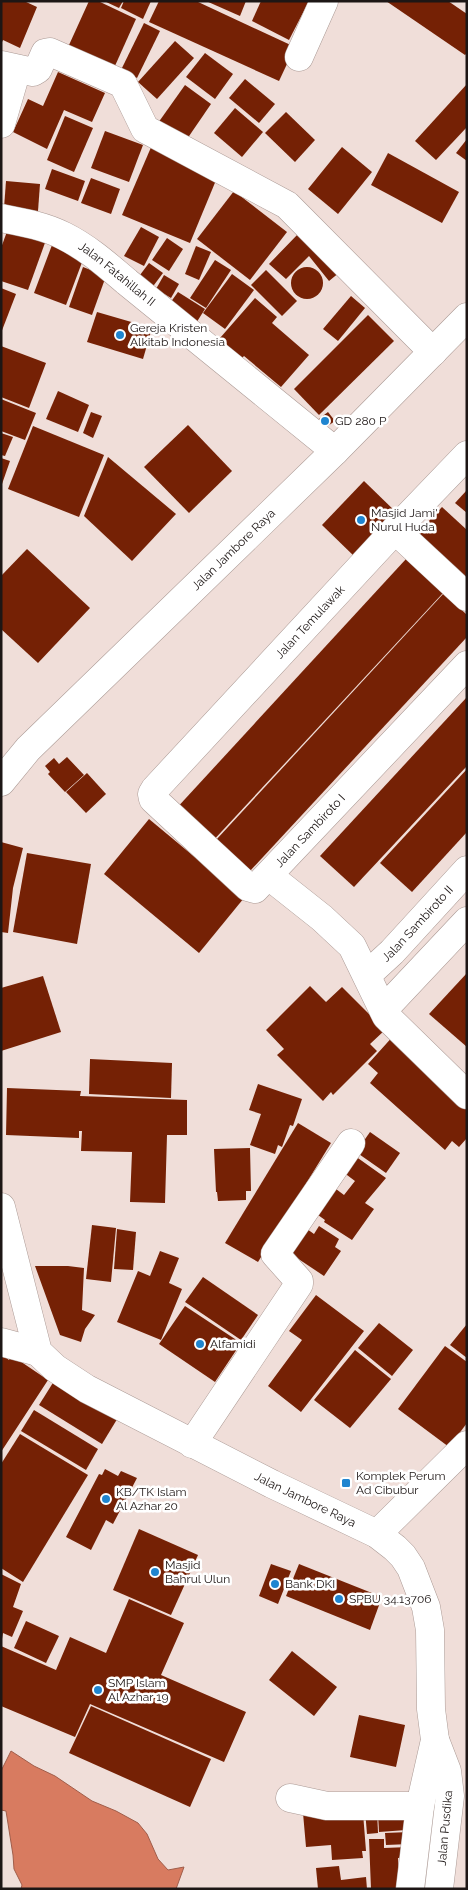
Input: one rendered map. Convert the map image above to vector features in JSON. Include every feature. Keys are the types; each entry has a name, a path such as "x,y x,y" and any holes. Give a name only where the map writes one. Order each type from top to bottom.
{"street":[{"path":"299,57 324,1"},
{"path":"1,124 9,67 34,72 38,69 45,53 50,52 123,84 145,129 287,205 433,352"},
{"name":"Jalan Fatahillah II","path":"1,218 33,224 64,236 96,255 335,451"},
{"name":"Jalan Jambore Raya","path":"1,782 28,748 335,451 467,317"},
{"name":"Jalan Temulawak","path":"155,790 395,530 467,455"},
{"path":"395,530 467,597"},
{"name":"Jalan Sambiroto I","path":"155,790 152,794 153,799 248,887 255,890 467,665"},
{"name":"Jalan Sambiroto II","path":"367,975 392,952 467,870"},
{"path":"269,876 322,918 352,946 386,1016 467,1095"},
{"path":"385,1011 386,1007 467,921"},
{"path":"192,1444 299,1284 299,1281 275,1254 351,1143"},
{"path":"1,1207 38,1352 1,1342"},
{"name":"Jalan Jambore Raya","path":"38,1352 55,1368 86,1388 192,1444 377,1534 396,1548 403,1556 411,1568 426,1606 430,1630 431,1709 435,1740 420,1806 410,1889"},
{"path":"377,1534 467,1445"},
{"name":"Jalan Pusdika","path":"435,1740 459,1804 439,1889"},
{"path":"290,1798 327,1806 420,1806"}],"shaded area":[{"path":"11,1751 34,1766 55,1776 92,1801 138,1823 147,1834 158,1859 168,1870 184,1867 176,1889 21,1889 22,1885 14,1869 6,1811 1,1810 1,1771"}],"building":[{"path":"1,1 24,1 37,7 20,48 3,40 1,44"},
{"path":"89,1 98,1 136,19 110,77 64,56"},
{"path":"104,1 123,1 119,8"},
{"path":"124,1 151,1 143,19 121,8"},
{"path":"159,1 196,1 295,47 279,81 149,22"},
{"path":"206,1 246,1 240,16"},
{"path":"261,1 309,1 289,40 252,21"},
{"path":"386,1 448,1 467,14 467,53 465,55"},
{"path":"144,23 160,31 137,78 121,70"},
{"path":"175,41 194,58 157,99 138,82"},
{"path":"205,53 233,74 215,99 186,77"},
{"path":"58,72 105,93 92,122 64,110 47,149 13,132 28,99 43,106"},
{"path":"245,79 275,104 259,123 229,98"},
{"path":"467,84 467,127 436,160 415,141"},
{"path":"185,85 211,104 185,142 158,123"},
{"path":"235,108 263,132 242,157 214,133"},
{"path":"286,112 315,140 295,162 265,133"},
{"path":"65,116 93,128 74,172 47,160"},
{"path":"105,131 143,145 129,182 91,168"},
{"path":"467,139 467,161 456,153"},
{"path":"152,145 219,173 190,243 122,215"},
{"path":"342,147 372,172 338,214 308,189"},
{"path":"388,153 459,192 442,223 371,185"},
{"path":"52,169 85,181 78,201 45,189"},
{"path":"91,178 120,189 111,214 81,203"},
{"path":"6,181 40,184 38,211 4,208"},
{"path":"234,191 287,232 250,280 197,239"},
{"path":"9,226 46,240 28,290 1,281 1,248"},
{"path":"141,227 159,237 144,266 124,256"},
{"path":"298,234 340,272 329,281 309,256 286,279 269,264"},
{"path":"167,238 183,249 169,271 152,260"},
{"path":"52,245 84,257 66,305 34,293"},
{"path":"196,246 211,252 199,280 185,274"},
{"path":"215,260 231,270 206,308 190,298"},
{"path":"149,263 163,273 151,289 137,279"},
{"path":"83,267 106,276 92,315 69,307"},
{"path":"307,267 313,268 318,272 322,277 322,289 318,294 313,298 307,299 301,298 296,294 292,289 291,283 292,277 296,272 301,268"},
{"path":"266,270 297,301 282,316 251,285"},
{"path":"232,274 254,290 225,329 203,313"},
{"path":"164,275 179,284 171,298 156,289"},
{"path":"1,288 16,294 1,333"},
{"path":"178,292 205,309 193,328 165,310"},
{"path":"351,296 365,308 338,341 323,329"},
{"path":"255,298 277,317 272,323 309,355 281,387 244,356 235,365 213,346"},
{"name":"Gereja Kristen Alkitab Indonesia","path":"97,312 152,328 143,359 87,342"},
{"path":"368,315 394,341 319,415 294,389"},
{"path":"1,346 46,363 29,408 1,397"},
{"path":"58,391 89,405 78,432 46,419"},
{"path":"1,399 36,413 25,440 1,431"},
{"path":"91,412 102,416 93,438 83,433"},
{"name":"GD 280 P","path":"328,412 335,421 322,430 316,421"},
{"path":"188,425 232,471 189,513 144,467"},
{"path":"33,426 104,455 79,517 8,489"},
{"path":"1,433 13,437 5,456 1,455"},
{"path":"108,457 176,514 132,561 84,516"},
{"path":"1,458 10,461 2,484 1,483"},
{"name":"Masjid Jami' Nurul Huda","path":"364,481 399,515 357,559 322,525"},
{"path":"467,490 467,513 455,503"},
{"path":"442,507 467,530 467,587 413,538"},
{"path":"27,549 90,608 38,663 1,629 1,576"},
{"path":"406,559 443,593 210,844 174,811"},
{"path":"444,593 467,615 467,637 250,871 216,840"},
{"path":"467,697 467,766 354,887 320,856"},
{"path":"67,757 84,775 65,792 48,774 50,772 45,766 54,758 59,764"},
{"path":"467,769 467,832 412,892 380,863"},
{"path":"87,773 106,794 86,813 66,792"},
{"path":"149,819 244,898 199,953 104,874"},
{"path":"1,842 23,848 13,888 8,933 1,932"},
{"path":"27,853 91,864 77,944 13,932"},
{"path":"467,973 467,1047 429,1014"},
{"path":"43,976 61,1032 1,1051 1,988"},
{"path":"310,986 326,1002 342,987 385,1030 370,1044 377,1051 333,1095 331,1092 323,1101 277,1055 284,1049 266,1030"},
{"path":"395,1034 467,1099 467,1138 459,1147 452,1141 445,1150 370,1083 378,1073 368,1064"},
{"path":"90,1059 172,1063 171,1098 89,1094"},
{"path":"258,1084 302,1099 293,1126 290,1125 282,1147 278,1145 275,1154 250,1145 261,1114 249,1110"},
{"path":"7,1088 81,1091 80,1096 187,1100 187,1135 167,1135 165,1203 130,1202 132,1152 81,1151 82,1131 79,1131 79,1138 6,1135"},
{"path":"298,1123 331,1143 258,1262 225,1243"},
{"path":"370,1132 400,1153 386,1173 356,1152"},
{"path":"250,1148 251,1191 246,1191 246,1200 218,1201 214,1149"},
{"path":"355,1156 386,1178 365,1203 374,1209 352,1240 324,1222 325,1220 318,1215 336,1189 344,1195 355,1181 343,1172"},
{"path":"92,1225 116,1228 111,1282 86,1279"},
{"path":"319,1226 339,1239 335,1247 341,1251 324,1276 291,1254 307,1229 314,1234"},
{"path":"117,1229 136,1232 133,1270 114,1269"},
{"path":"160,1251 179,1258 169,1283 182,1289 161,1340 117,1322 138,1271 150,1276"},
{"path":"35,1266 84,1268 82,1310 95,1315 85,1329 81,1342 60,1335"},
{"path":"203,1277 258,1315 241,1340 185,1302"},
{"path":"316,1295 364,1331 301,1412 268,1386 302,1340 289,1331"},
{"name":"Alfamidi","path":"185,1306 241,1343 215,1382 159,1344"},
{"path":"379,1323 413,1350 392,1376 358,1348"},
{"path":"467,1324 467,1358 450,1345"},
{"path":"445,1346 467,1362 467,1423 449,1447 398,1409"},
{"path":"355,1350 391,1379 350,1428 314,1400"},
{"path":"1,1354 9,1360 11,1355 48,1380 1,1452"},
{"path":"56,1378 119,1416 102,1444 39,1405"},
{"path":"34,1410 98,1449 86,1470 21,1431"},
{"path":"20,1434 88,1475 23,1582 1,1568 1,1464"},
{"name":"KB/TK Islam Al Azhar 20","path":"105,1469 118,1476 121,1471 137,1478 113,1524 106,1520 91,1550 66,1537 99,1474 102,1475"},
{"name":"Masjid Bahrul Ulun","path":"139,1529 198,1555 171,1615 113,1590"},
{"name":"Bank DKI","path":"271,1564 291,1571 278,1604 259,1596"},
{"path":"299,1564 382,1597 370,1630 286,1596"},
{"path":"1,1574 21,1584 13,1607 23,1611 12,1637 3,1633 2,1639"},
{"name":"SMP Islam Al Azhar 19","path":"129,1599 184,1623 161,1675 246,1712 224,1762 90,1704 75,1737 1,1706 1,1646 56,1670 70,1637 106,1653"},
{"path":"26,1621 59,1636 46,1663 14,1648"},
{"path":"292,1651 337,1687 314,1716 269,1680"},
{"path":"91,1706 211,1759 190,1807 69,1753"},
{"path":"359,1715 405,1725 396,1767 350,1757"},
{"path":"365,1810 377,1810 378,1833 367,1834"},
{"path":"303,1813 363,1813 366,1851 362,1851 363,1858 332,1860 331,1845 306,1847"},
{"path":"405,1813 406,1830 379,1832 378,1814"},
{"path":"409,1832 410,1844 386,1845 385,1833"},
{"path":"369,1839 384,1839 384,1848 409,1847 409,1857 398,1858 399,1889 371,1889"},
{"path":"339,1866 341,1880 366,1877 367,1889 318,1889 316,1868"}],"place":[{"name":"Gereja Kristen Alkitab Indonesia","path":"120,335"},
{"name":"GD 280 P","path":"325,421"},
{"name":"Masjid Jami' Nurul Huda","path":"361,520"},
{"name":"Alfamidi","path":"200,1344"},
{"name":"Komplek Perum Ad Cibubur","path":"346,1483"},
{"name":"KB/TK Islam Al Azhar 20","path":"106,1499"},
{"name":"Masjid Bahrul Ulun","path":"155,1572"},
{"name":"Bank DKI","path":"275,1584"},
{"name":"SPBU 34.13706","path":"339,1599"},
{"name":"SMP Islam Al Azhar 19","path":"98,1690"}]}
